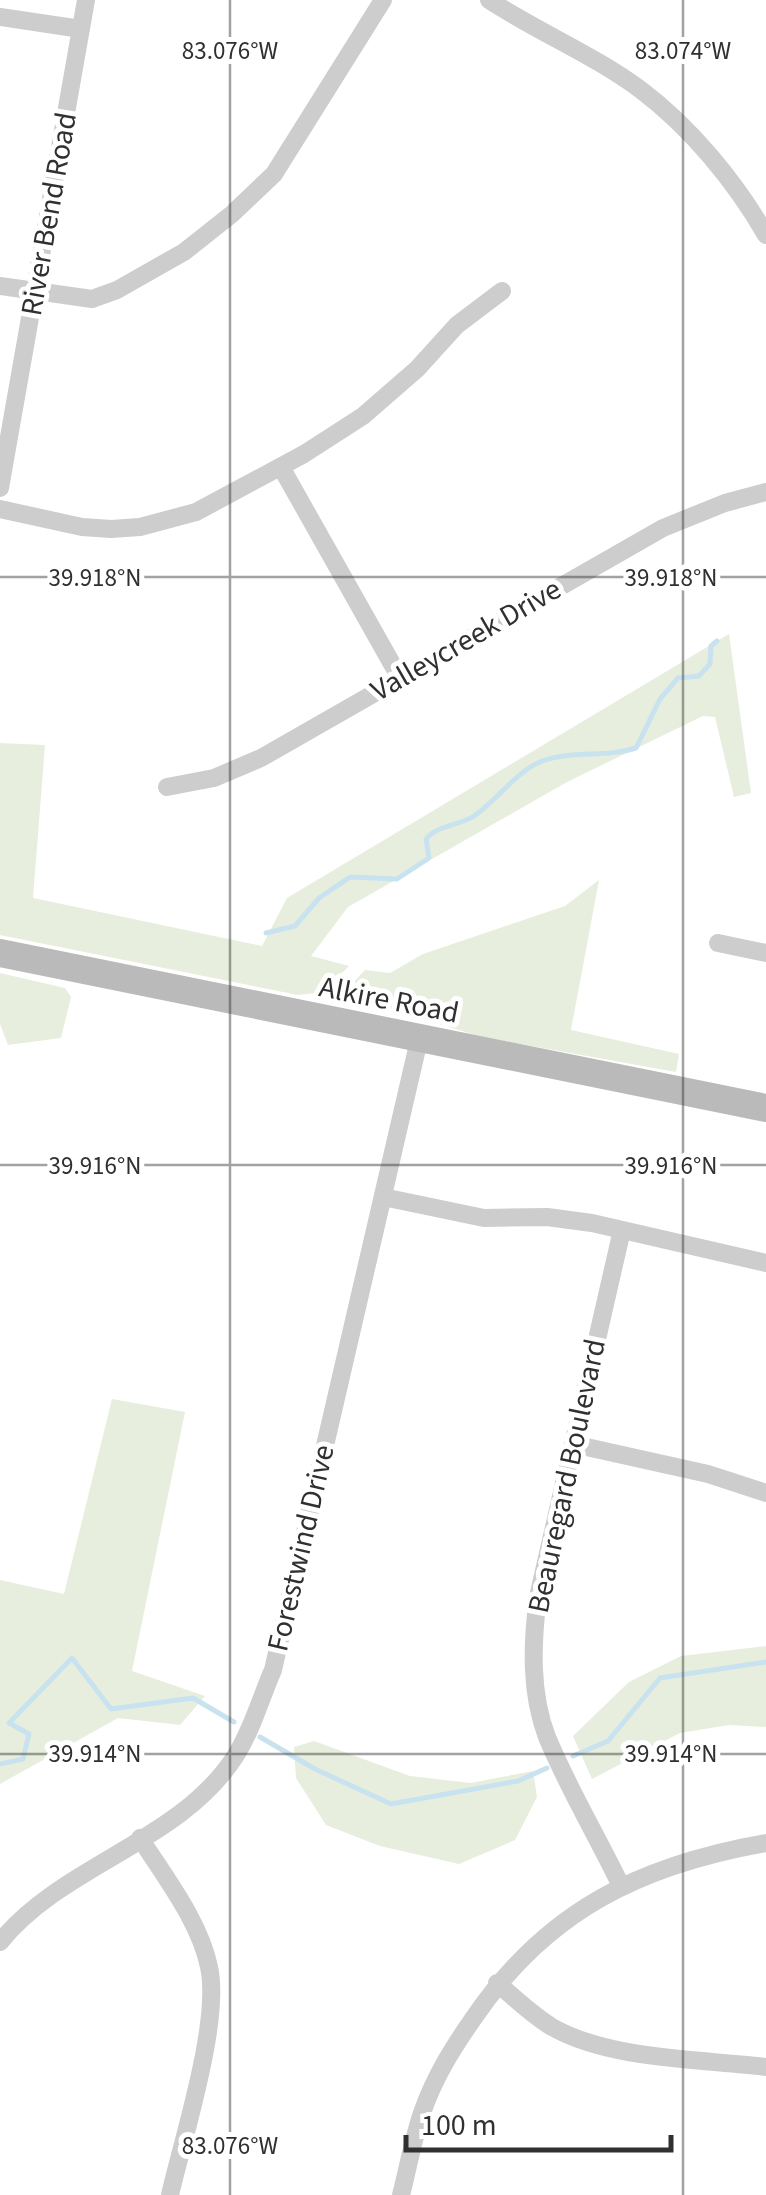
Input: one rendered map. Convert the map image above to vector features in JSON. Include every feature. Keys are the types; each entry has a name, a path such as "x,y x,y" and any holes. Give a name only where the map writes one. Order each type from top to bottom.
{"main road":[{"name":"Alkire Road","path":"0,953 766,1108"}],"street":[{"name":"River Bend Road","path":"0,488 86,0"},
{"path":"0,286 92,299 117,290 184,252 274,174 383,0"},
{"path":"489,0 640,90 682,126 744,198 766,234"},
{"path":"0,17 81,30"},
{"path":"0,509 82,527 140,527 196,512 281,467 363,416 417,368 457,325 502,291"},
{"path":"281,467 400,678"},
{"name":"Valleycreek Drive","path":"167,787 214,778 260,758 663,528 725,502 766,492"},
{"path":"718,944 766,953"},
{"name":"Forestwind Drive","path":"0,1942 17,1922 48,1898 209,1788 237,1754 273,1670 419,1040"},
{"path":"383,1196 454,1214 499,1219 546,1218 622,1230 766,1263"},
{"name":"Beauregard Boulevard","path":"620,1886 546,1735 534,1677 533,1637 538,1597 622,1230"},
{"path":"574,1444 708,1474 766,1493"},
{"path":"140,1838 183,1908 209,1967 208,2033 170,2195"},
{"path":"401,2195 421,2116 447,2056 497,1982 522,1956 567,1917 620,1886 672,1864 766,1843"},
{"path":"497,1982 552,2027 580,2040 618,2050 766,2067"}],"green space":[{"path":"729,634 751,793 734,797 715,717 703,716 567,782 348,907 311,956 349,966 323,992 298,995 0,935 0,743 45,745 33,898 262,946 287,898"},
{"path":"599,880 571,1030 679,1054 676,1072 482,1037 348,996 351,985 365,970 390,973 423,954 565,906"},
{"path":"0,973 65,988 71,997 61,1038 8,1045 0,1024"},
{"path":"112,1399 185,1412 132,1671 205,1696 180,1725 118,1718 0,1784 0,1580 64,1594"},
{"path":"766,1646 766,1727 729,1725 680,1733 592,1779 573,1736 629,1682 681,1656"},
{"path":"314,1741 410,1776 471,1783 533,1771 537,1797 515,1840 459,1864 380,1846 326,1825 296,1778 294,1747"}],"waterway":[{"path":"266,933 295,926 319,898 350,877 397,879 429,858 426,839 431,834 474,816 523,772 542,761 636,748 660,699 678,678 699,676 710,664 711,646 717,641"},
{"path":"0,1764 23,1759 29,1734 9,1723 72,1658 111,1709 193,1698 234,1722"},
{"path":"573,1756 608,1741 660,1678 766,1662"},
{"path":"260,1737 315,1769 391,1804 518,1781 547,1768"}]}
